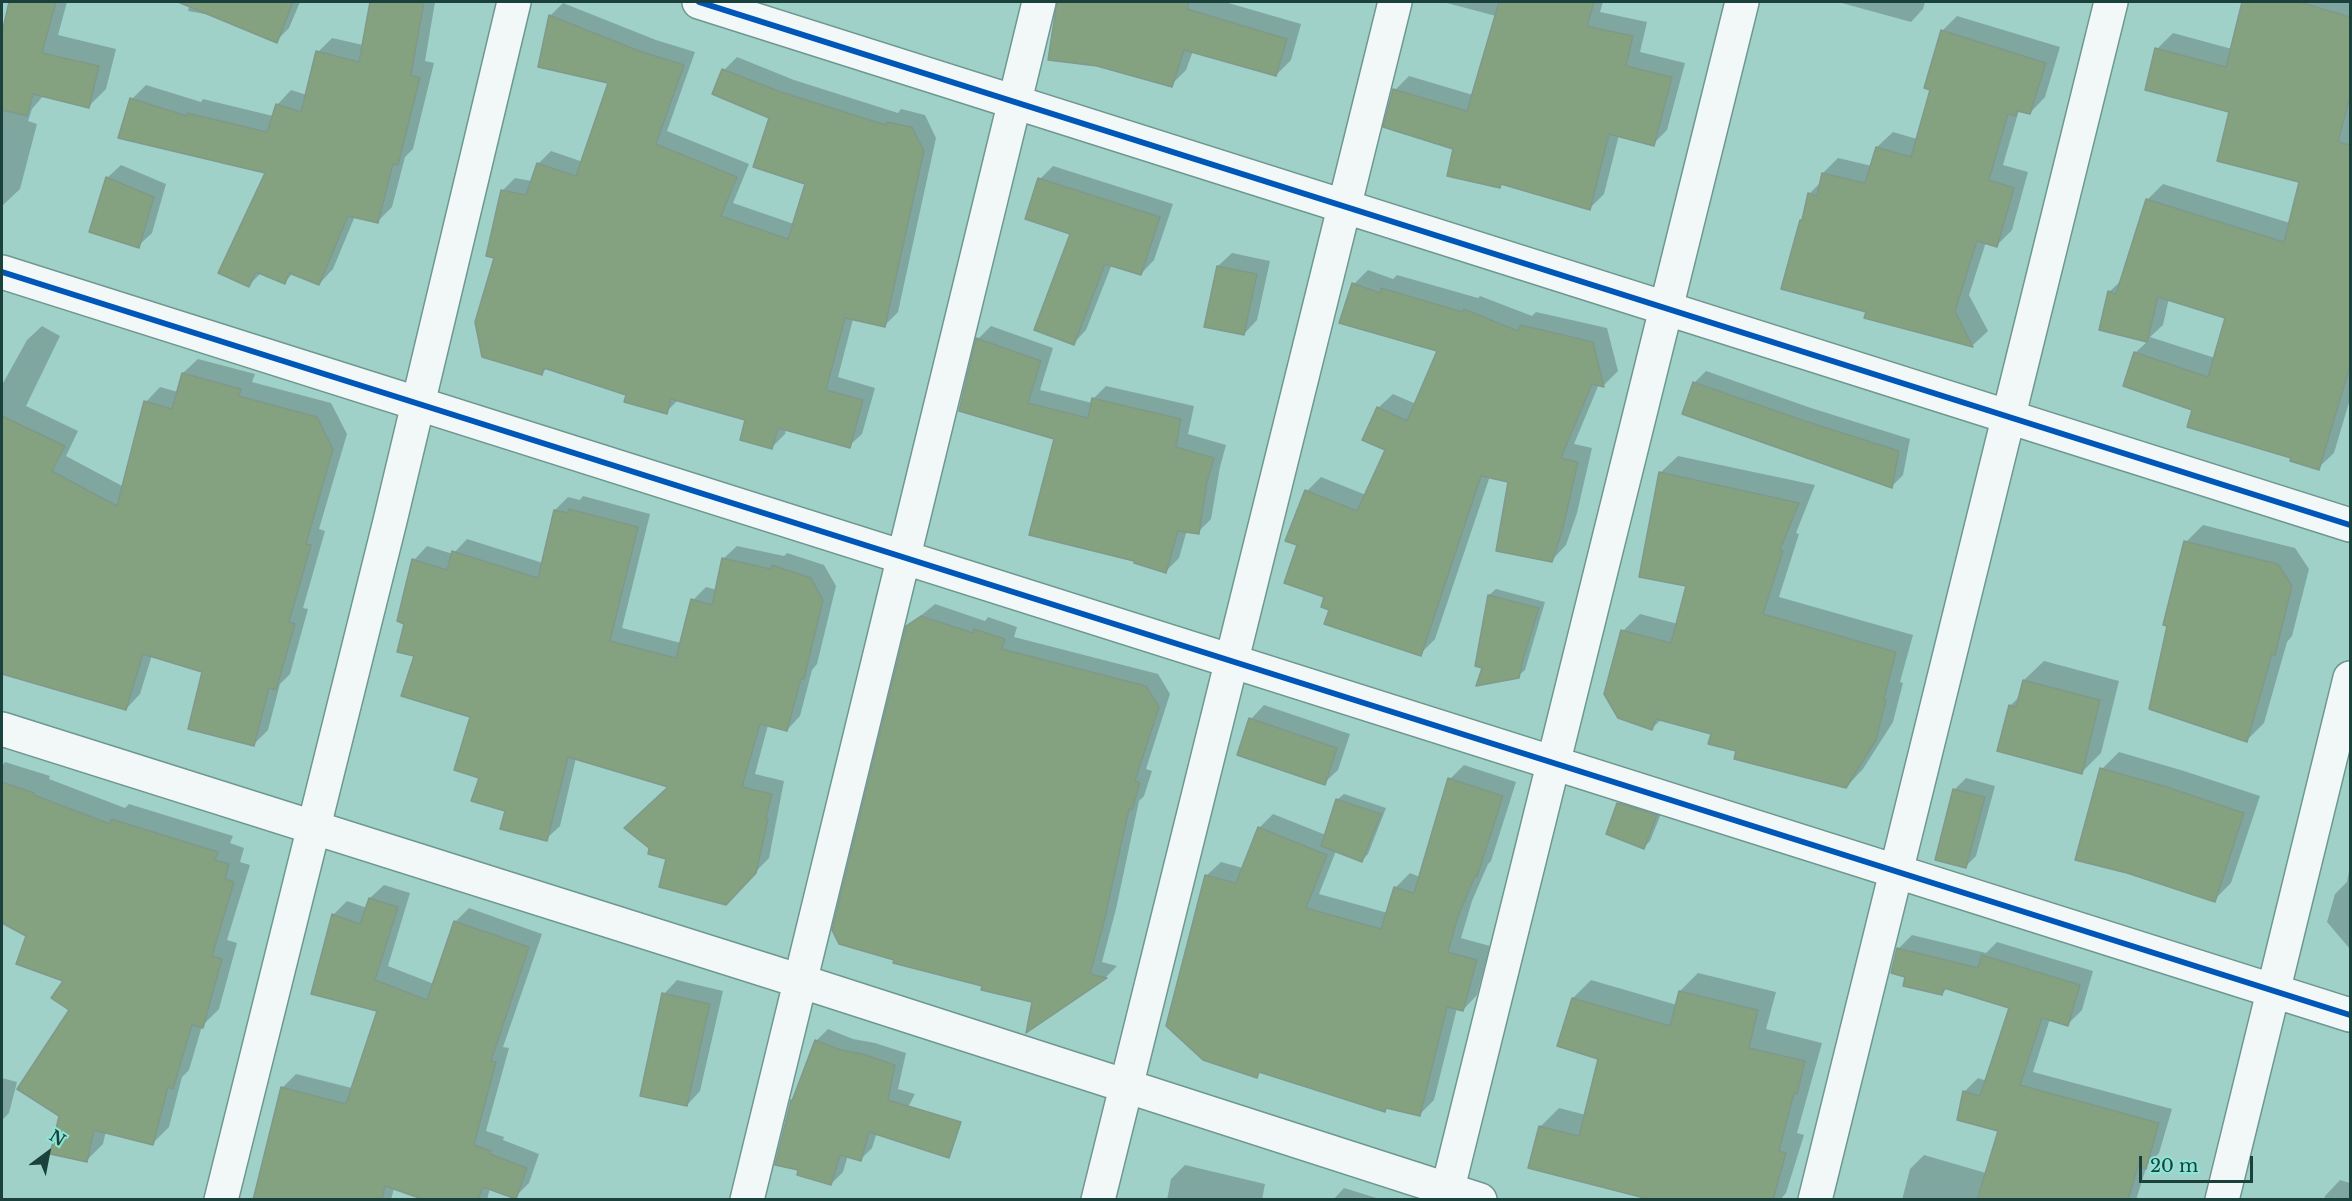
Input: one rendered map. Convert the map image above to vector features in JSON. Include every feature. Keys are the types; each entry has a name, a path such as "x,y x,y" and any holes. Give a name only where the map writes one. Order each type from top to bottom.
{"street":[{"path":"221,1200 418,404 514,2"},
{"path":"699,2 2350,525"},
{"path":"747,1200 1038,2"},
{"path":"1098,1200 1395,2"},
{"path":"1446,1194 1742,2"},
{"path":"1815,1200 2111,2"},
{"path":"2,272 2350,1015"},
{"path":"2222,1200 2350,678"},
{"path":"2,729 1127,1086 1446,1194 1480,1200"}],"building":[{"path":"9,2 56,2 42,53 99,66 89,108 33,94 27,116 2,110 2,33"},
{"path":"178,2 293,2 277,43"},
{"path":"370,2 424,2 411,75 420,78 398,165 393,164 378,223 348,216 319,285 289,273 285,284 256,272 249,287 218,273 265,173 118,138 130,98 187,116 187,113 267,132 276,104 301,112 316,51 359,62"},
{"path":"1057,2 1189,2 1187,9 1287,39 1276,76 1184,50 1172,87 1097,66 1048,60"},
{"path":"1499,2 1594,2 1587,26 1633,36 1626,66 1672,77 1654,146 1609,134 1590,210 1501,184 1500,188 1447,176 1453,149 1383,127 1393,89 1467,111"},
{"path":"2242,2 2299,2 2350,17 2350,96 2338,142 2350,145 2350,366 2319,470 2290,461 2291,458 2187,427 2192,410 2123,386 2134,352 2208,377 2225,318 2158,297 2147,342 2099,330 2108,291 2116,294 2146,199 2284,242 2299,182 2217,161 2229,112 2145,90 2155,48 2226,67"},
{"path":"549,15 642,52 684,65 656,144 737,177 721,216 788,239 805,184 753,167 769,118 712,94 722,69 781,92 886,125 887,122 912,127 924,151 885,327 845,318 826,390 863,400 850,448 778,428 772,449 740,440 745,420 671,399 667,414 624,402 626,395 544,368 542,375 482,357 475,322 494,258 486,256 501,190 526,195 537,163 576,176 608,83 538,67"},
{"path":"1941,30 2046,63 2030,114 2017,111 2016,116 2008,114 1989,180 2014,188 1997,247 1977,241 1955,311 1973,347 1864,318 1866,312 1781,289 1808,193 1817,196 1822,173 1865,183 1876,147 1911,157 1930,90 1924,88"},
{"path":"106,177 154,197 139,248 89,232"},
{"path":"1038,178 1160,217 1141,275 1105,264 1074,345 1034,330 1070,234 1025,219"},
{"path":"1217,266 1257,274 1244,335 1204,327"},
{"path":"1352,283 1380,293 1381,288 1463,312 1464,309 1518,331 1521,325 1593,342 1604,387 1592,384 1561,458 1578,462 1563,528 1552,562 1496,551 1508,482 1481,476 1421,656 1324,624 1329,610 1321,607 1324,597 1284,583 1297,545 1285,541 1305,490 1357,511 1385,450 1362,440 1377,407 1407,421 1437,351 1339,323"},
{"path":"976,338 1041,361 1028,403 1088,418 1092,398 1181,419 1176,447 1214,458 1207,482 1199,534 1178,531 1166,573 1134,563 1134,561 1029,535 1054,439 959,411"},
{"path":"182,373 241,389 239,396 317,417 333,449 306,544 311,545 289,622 295,624 276,690 269,688 254,746 188,729 202,672 143,654 126,710 2,674 2,416 65,446 52,471 117,506 144,401 172,409"},
{"path":"1693,382 1899,451 1892,488 1682,414"},
{"path":"1659,472 1799,503 1780,550 1783,551 1763,614 1896,652 1876,740 1846,788 1734,759 1736,751 1708,744 1711,734 1656,719 1652,730 1618,718 1604,694 1621,630 1671,643 1686,586 1639,577"},
{"path":"569,509 638,527 610,641 676,658 691,599 712,605 722,558 771,569 772,565 811,578 823,600 804,679 801,679 787,731 760,724 742,787 772,794 766,818 768,819 756,873 726,905 659,887 666,859 648,854 649,848 624,828 668,787 568,757 547,841 500,829 505,811 471,801 479,778 454,770 470,717 401,696 414,656 397,652 404,624 397,621 412,559 447,570 452,551 538,578 554,510 568,513"},
{"path":"2184,541 2278,564 2292,586 2275,655 2272,654 2247,742 2149,709 2167,626 2163,625"},
{"path":"1488,595 1539,608 1519,678 1476,686 1482,668 1475,666"},
{"path":"921,616 973,633 974,629 1005,639 1002,649 1146,686 1159,707 1135,781 1140,783 1132,810 1129,809 1090,974 1107,978 1026,1033 1032,1002 981,990 982,986 893,963 894,960 839,944 832,930 906,626"},
{"path":"2023,680 2100,700 2082,774 1997,751 2009,705 2016,707"},
{"path":"1249,718 1337,748 1325,785 1237,755"},
{"path":"2100,768 2167,787 2244,813 2215,902 2127,873 2075,860"},
{"path":"1448,778 1503,796 1477,877 1475,876 1458,917 1448,952 1477,960 1463,1011 1447,1007 1420,1116 1386,1108 1385,1112 1259,1072 1257,1078 1203,1060 1166,1026 1205,875 1236,883 1258,827 1327,855 1306,908 1381,929 1394,887 1414,893"},
{"path":"2,782 110,824 111,819 218,852 215,860 229,864 225,879 234,882 212,956 222,959 203,1028 192,1025 173,1089 168,1087 153,1145 94,1130 87,1162 50,1154 59,1116 17,1089 69,1010 51,998 63,981 16,964 26,936 2,923"},
{"path":"1953,789 1985,797 1966,868 1935,860"},
{"path":"1336,799 1381,814 1362,862 1321,846"},
{"path":"1617,803 1657,815 1644,849 1606,834"},
{"path":"369,898 398,907 375,980 427,1000 454,921 529,947 491,1061 496,1062 474,1145 491,1151 490,1154 527,1168 516,1199 483,1187 478,1200 425,1200 385,1186 382,1200 253,1200 281,1087 346,1104 377,1011 311,994 332,914 360,924"},
{"path":"1897,948 1978,968 1982,955 2080,985 2068,1026 2042,1018 2020,1085 2159,1123 2146,1169 2138,1166 2128,1200 1977,1200 1998,1131 1957,1120 1963,1091 1980,1096 2009,1008 1944,988 1942,995 1903,986 1905,977 1891,973"},
{"path":"1679,991 1758,1010 1749,1048 1805,1061 1779,1151 1786,1153 1773,1200 1652,1200 1528,1168 1539,1126 1579,1136 1598,1059 1557,1046 1572,998 1670,1026"},
{"path":"662,993 710,1004 687,1106 640,1096"},
{"path":"815,1040 895,1065 888,1100 961,1122 949,1158 869,1132 861,1161 840,1155 831,1185 797,1175 798,1170 775,1165 791,1100"}],"cycle path":[{"path":"699,2 2350,525"},
{"path":"2,272 2350,1015"}]}
